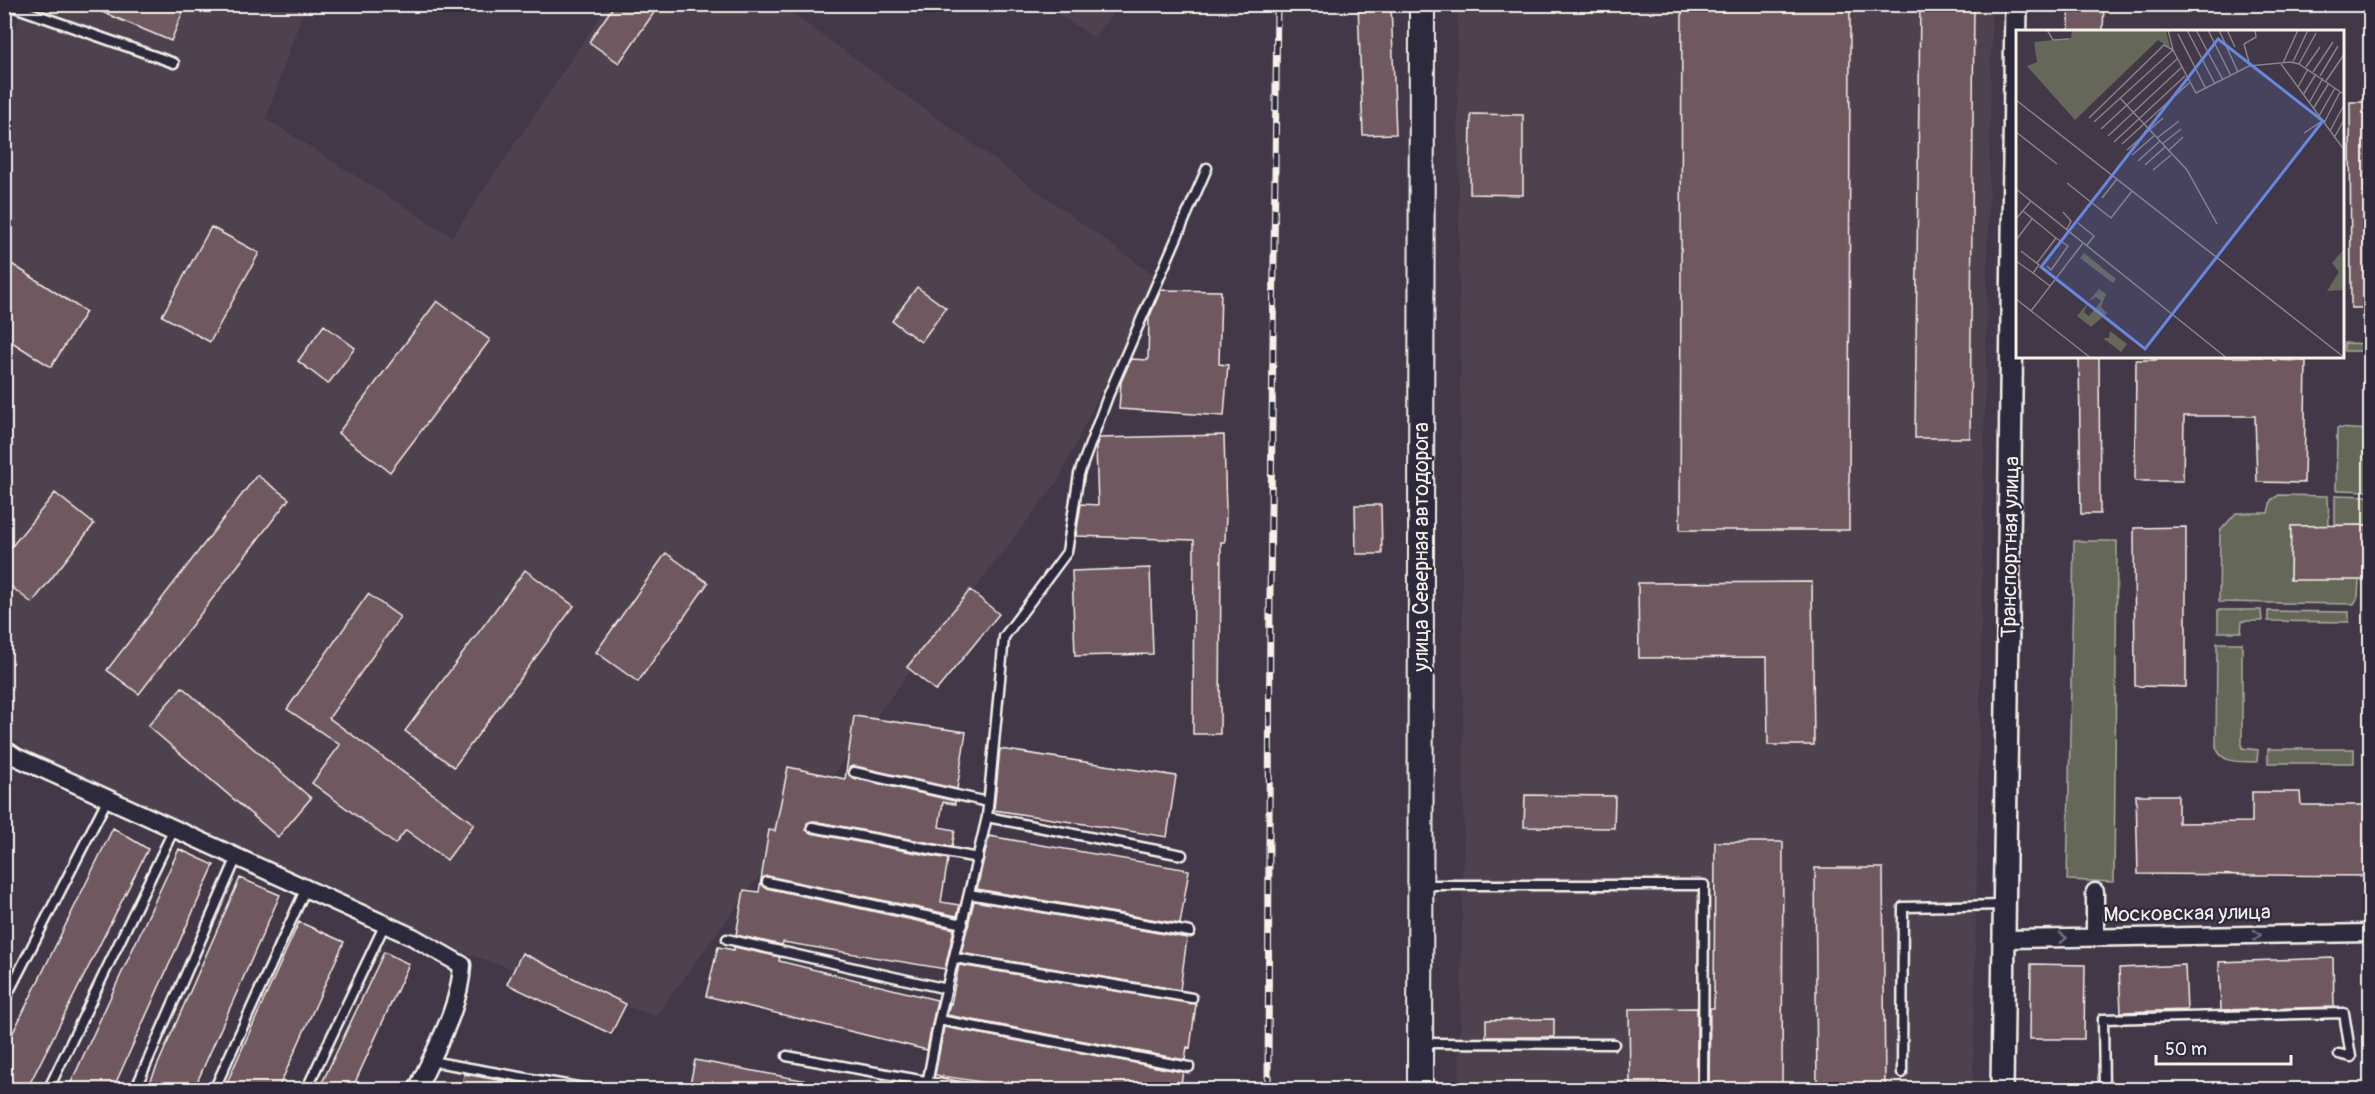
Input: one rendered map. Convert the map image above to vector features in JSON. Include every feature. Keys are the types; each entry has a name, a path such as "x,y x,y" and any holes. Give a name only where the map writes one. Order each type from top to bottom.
{"main road":[{"name":"улица Северная автодорога","path":"1420,1089 1422,4"}],"street":[{"name":"Транспортная улица","path":"2001,1089 2006,904 2016,4"},
{"path":"6,753 385,924 462,964 461,987 452,1015 417,1089"},
{"path":"2095,892 2095,937"},
{"name":"Московская улица","path":"2004,939 2370,933"}],"lane":[{"path":"6,4 174,63"},
{"path":"927,1085 939,1020 987,817 1004,637 1066,552 1078,474 1108,396 1207,168"},
{"path":"854,772 988,802"},
{"path":"4,1001 108,798"},
{"path":"987,817 1182,855"},
{"path":"812,827 978,858"},
{"path":"48,1089 174,829"},
{"path":"135,1089 237,857"},
{"path":"766,882 963,924"},
{"path":"1421,885 1704,885 1703,1089"},
{"path":"214,1089 306,888"},
{"path":"969,894 1190,932"},
{"path":"1902,1073 1903,907 2006,904"},
{"path":"306,1089 385,924"},
{"path":"727,939 947,989"},
{"path":"955,958 1192,998"},
{"path":"2104,1089 2103,1019 2344,1013 2351,1057 2339,1054"},
{"path":"939,1020 1190,1067"},
{"path":"1420,1043 1614,1044"},
{"path":"787,1056 927,1085 975,1089"},
{"path":"429,1061 595,1089"}],"shaded area":[{"path":"23,5 305,5 266,119 452,237 608,5 781,5 1156,277 1058,481 890,698 656,1016 455,950 39,760 5,732 4,67"},
{"path":"1045,5 1119,5 1094,38"},
{"path":"1457,5 1992,5 1973,1089 1459,1089 1464,821"}],"green space":[{"path":"2345,343 2370,344 2370,351 2345,351"},
{"path":"2337,428 2370,430 2370,491 2336,490"},
{"path":"2279,495 2328,496 2329,526 2291,526 2290,579 2359,580 2358,597 2354,604 2219,602 2220,531 2236,513 2268,513 2271,500"},
{"path":"2335,495 2370,496 2370,525 2335,525"},
{"path":"2074,541 2117,541 2114,882 2067,880"},
{"path":"2218,610 2261,610 2262,621 2242,621 2241,632 2218,632"},
{"path":"2268,611 2349,612 2349,622 2268,621"},
{"path":"2217,643 2242,643 2242,748 2258,750 2257,762 2227,759 2219,753 2216,747"},
{"path":"2268,749 2354,749 2354,763 2268,763"}],"building":[{"path":"83,4 186,4 171,41"},
{"path":"615,4 660,4 619,63 589,42"},
{"path":"1358,4 1391,4 1396,134 1363,135"},
{"path":"1682,4 1850,4 1849,530 1680,530"},
{"path":"1920,4 1974,4 1970,438 1915,438"},
{"path":"2069,4 2104,4 2103,30 2069,30"},
{"path":"2350,102 2370,102 2370,308 2351,308"},
{"path":"1471,114 1523,115 1523,195 1470,194"},
{"path":"211,227 259,253 210,342 162,316"},
{"path":"4,259 86,312 51,367 4,337"},
{"path":"917,287 946,308 921,342 892,321"},
{"path":"1161,290 1221,291 1219,364 1228,365 1224,416 1119,409 1121,382 1131,359 1148,360 1149,318"},
{"path":"437,301 490,340 390,472 338,433"},
{"path":"324,325 355,348 328,384 298,361"},
{"path":"2079,358 2099,358 2100,514 2081,514"},
{"path":"2156,358 2273,358 2273,360 2306,361 2304,483 2257,482 2255,416 2184,416 2183,481 2135,481 2136,360 2156,360"},
{"path":"1224,435 1226,513 1225,542 1221,542 1220,734 1193,734 1194,540 1076,536 1081,504 1098,505 1096,447 1099,438"},
{"path":"257,475 289,499 139,694 107,670"},
{"path":"55,493 94,524 32,603 4,581 4,556"},
{"path":"1355,505 1381,505 1382,554 1356,554"},
{"path":"2370,525 2370,580 2290,580 2291,526"},
{"path":"2186,527 2186,687 2135,686 2134,528"},
{"path":"666,553 708,583 638,682 596,652"},
{"path":"1150,568 1153,654 1075,656 1072,571"},
{"path":"525,570 574,606 454,767 405,731"},
{"path":"1812,582 1814,745 1768,745 1767,657 1639,658 1638,583"},
{"path":"970,590 999,614 936,691 907,667"},
{"path":"368,594 400,617 329,718 474,824 447,860 406,830 395,844 312,783 340,745 287,709"},
{"path":"182,687 311,798 278,837 148,726"},
{"path":"854,716 966,732 957,789 855,766 850,767 848,771 853,778 955,801 955,804 943,802 939,827 955,830 952,847 813,821 807,823 806,830 811,833 948,859 941,902 960,905 957,916 768,876 762,878 761,884 766,888 954,929 945,969 783,942 782,945 736,935 744,890 759,892 769,830 775,831 788,767 845,779"},
{"path":"1000,749 1176,776 1167,837 994,810"},
{"path":"2252,792 2300,792 2301,805 2370,805 2370,876 2138,874 2136,795 2178,795 2178,823 2252,822"},
{"path":"1525,795 1615,796 1614,828 1524,827"},
{"path":"113,828 148,849 27,1089 4,1089 4,1051"},
{"path":"989,836 1189,870 1180,924 977,889"},
{"path":"1715,842 1783,842 1782,1089 1714,1089 1714,1083 1709,1083 1710,1008 1714,1008"},
{"path":"179,849 214,865 113,1089 68,1089"},
{"path":"1815,868 1883,868 1885,1089 1817,1089"},
{"path":"240,878 280,895 194,1089 147,1089"},
{"path":"974,901 1187,938 1180,990 961,953"},
{"path":"299,922 344,942 278,1089 224,1089"},
{"path":"718,947 734,950 734,947 780,957 779,961 937,1000 927,1050 706,996"},
{"path":"384,952 409,964 352,1089 319,1089"},
{"path":"522,953 626,1004 611,1034 507,984"},
{"path":"2333,958 2334,1007 2221,1010 2219,962"},
{"path":"2031,964 2085,965 2084,1039 2030,1039"},
{"path":"959,965 1196,1004 1190,1048 1187,1047 1185,1060 947,1015"},
{"path":"2185,965 2187,1010 2121,1012 2119,968"},
{"path":"1697,1008 1697,1083 1630,1084 1629,1009"},
{"path":"1554,1019 1554,1037 1486,1037 1486,1020"},
{"path":"944,1027 1183,1072 1180,1089 1027,1089 935,1075"},
{"path":"695,1060 813,1082 812,1089 689,1089"},
{"path":"464,1074 509,1082 508,1089 462,1089"}],"railway":[{"path":"1268,1090 1270,594 1277,4"}]}
